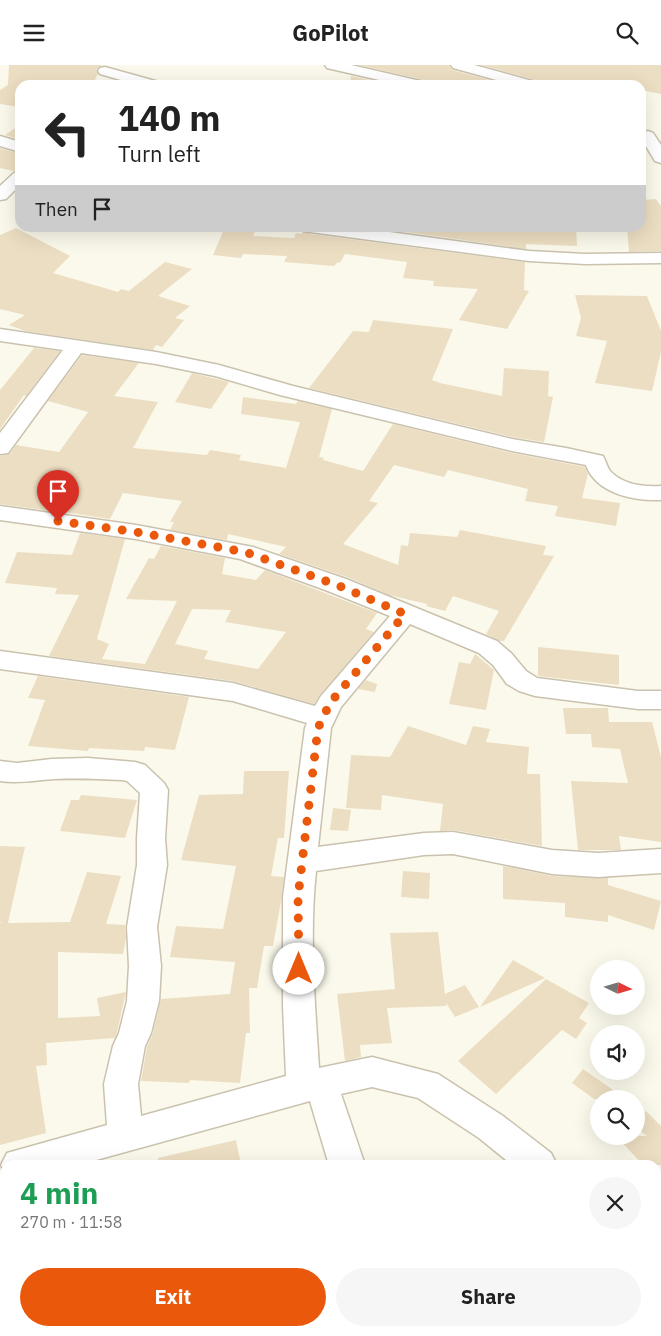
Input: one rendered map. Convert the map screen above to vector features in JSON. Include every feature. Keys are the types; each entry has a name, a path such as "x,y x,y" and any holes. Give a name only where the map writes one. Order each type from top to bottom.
{"street":[{"path":"332,65 359,67 403,80"},
{"path":"458,65 477,67 516,80"},
{"path":"99,80 107,68 140,80"},
{"path":"650,136 661,158"},
{"path":"0,141 15,146"},
{"path":"0,195 15,181"},
{"path":"0,202 15,199"},
{"path":"348,232 529,256 585,259 661,257"},
{"path":"0,335 156,358 219,371 286,391 512,445 595,461 601,475 627,490 642,493 661,493"},
{"path":"0,448 76,346"},
{"path":"0,513 136,532 245,552 337,585 488,647 502,659 515,677 522,683 638,700 661,700"},
{"path":"345,1160 312,1085 299,1006 298,897 318,728 330,703 405,614"},
{"path":"0,660 233,692 323,718"},
{"path":"0,771 17,773 52,769 122,770 134,772 154,790 151,838 152,865 142,927 145,966 143,1001 135,1033 129,1046 121,1084 125,1136"},
{"path":"302,861 424,844 453,843 552,861 598,865 661,861"},
{"path":"37,1160 312,1085 372,1072 426,1085 492,1127 533,1160"}],"building":[{"path":"9,65 102,65 96,70 98,74 95,80 15,80 15,106 0,104 0,90 8,85"},
{"path":"359,65 449,65 452,70 489,80 425,80"},
{"path":"481,65 661,65 661,94 646,91 646,80 536,80"},
{"path":"351,76 370,80 351,80"},
{"path":"15,128 15,138 5,135"},
{"path":"0,148 15,152 15,171 0,168"},
{"path":"656,199 661,206 661,251 629,252 627,232 646,232 646,200"},
{"path":"15,228 15,232 24,232 70,256 53,273 118,292 121,289 129,291 165,262 192,269 158,296 190,306 175,318 184,320 162,347 156,345 153,350 25,331 9,325 25,315 0,309 0,235"},
{"path":"223,232 255,232 253,236 294,238 296,233 302,234 302,232 305,232 525,262 524,290 529,291 507,329 459,320 478,289 433,286 434,281 403,278 407,262 345,254 340,263 338,262 334,266 284,262 287,256 243,254 241,258 213,255"},
{"path":"406,232 576,232 577,246 526,244 526,249"},
{"path":"575,295 647,296 661,331 661,352 652,391 595,383 607,341 576,336 581,318"},
{"path":"373,320 453,329 432,380 440,383 502,396 504,368 549,371 548,396 553,397 544,442 512,437 309,388 353,331 369,332"},
{"path":"34,348 60,351 26,396 24,395 0,429 0,390"},
{"path":"82,355 139,363 114,396 158,402 133,448 207,455 210,450 241,455 239,460 286,468 300,422 241,414 243,397 296,404 298,401 332,409 319,457 324,458 323,460 363,471 393,424 512,453 585,467 588,474 582,498 620,503 616,526 555,516 558,506 525,501 528,489 448,470 444,477 394,465 369,501 378,503 343,544 398,565 401,545 408,546 410,533 457,537 460,530 546,546 543,555 554,556 504,641 500,641 486,634 499,611 453,596 445,611 426,606 427,604 389,595 347,577 279,554 286,547 228,534 227,540 170,530 174,522 170,522 182,501 123,493 110,519 0,504 0,456 10,454 16,445 59,452 88,412 48,401"},
{"path":"192,373 229,382 211,409 175,402"},
{"path":"80,533 125,539 97,639 109,644 102,659 145,664 177,601 126,599 149,558 154,559 161,546 225,558 222,574 256,580 265,570 377,613 366,629 374,632 314,704 233,681 49,656 79,595 55,594 57,588 5,583 17,552 72,555","holes":["192,609 231,610 225,622 286,632 258,669 204,659 208,651 175,644"]},
{"path":"538,647 619,655 619,685 538,676"},
{"path":"475,654 494,670 486,710 449,704 459,662 470,664"},
{"path":"38,676 189,697 175,750 145,747 144,751 89,748 88,751 28,746 45,700 28,698"},
{"path":"366,680 377,684 375,692 358,689"},
{"path":"563,708 608,708 609,722 652,722 661,757 661,842 619,836 621,850 578,850 571,781 628,783 620,749 592,747 591,734 566,734"},
{"path":"408,726 466,745 473,726 490,729 486,742 529,747 527,774 540,774 542,846 453,830 440,831 443,804 382,795 381,810 346,808 351,755 390,757"},
{"path":"244,771 289,771 284,838 278,838 271,876 284,877 281,901 273,946 264,946 257,988 249,988 250,1033 246,1033 240,1083 190,1080 189,1083 141,1081 147,1047 153,1033 161,999 230,994 235,962 170,957 176,926 223,929 236,866 181,860 199,795 243,794"},
{"path":"81,795 137,800 125,838 60,831 71,800 79,800"},
{"path":"333,808 351,810 348,831 330,830"},
{"path":"0,846 25,847 8,923 70,922 87,872 121,876 106,924 125,925 126,938 123,954 58,952 58,1018 100,1016 97,998 126,992 115,1038 46,1043 47,1065 36,1066 46,1133 0,1145 0,923 2,923 0,922"},
{"path":"503,866 552,876 608,878 608,885 661,901 654,930 608,915 608,922 565,917 565,903 503,899"},
{"path":"403,871 430,873 429,899 401,897"},
{"path":"438,932 445,994 465,985 479,1007 455,1017 446,1003 446,1006 387,1008 392,1043 360,1045 361,1057 345,1061 337,994 395,989 390,933"},
{"path":"513,960 545,978 480,1007"},
{"path":"546,979 589,1003 579,1018 587,1023 576,1039 562,1030 496,1094 458,1061"},
{"path":"583,1069 590,1074 590,1080 599,1080 613,1090 590,1090 590,1096 572,1083"},
{"path":"646,1111 661,1126 661,1160 638,1160 624,1145 645,1145 645,1136 647,1136 645,1135"},
{"path":"236,1140 240,1160 158,1160 158,1158"}],"route":[{"path":"58,521 136,532 245,552 337,585 405,614 330,703 318,728 298,897 299,969"}]}
